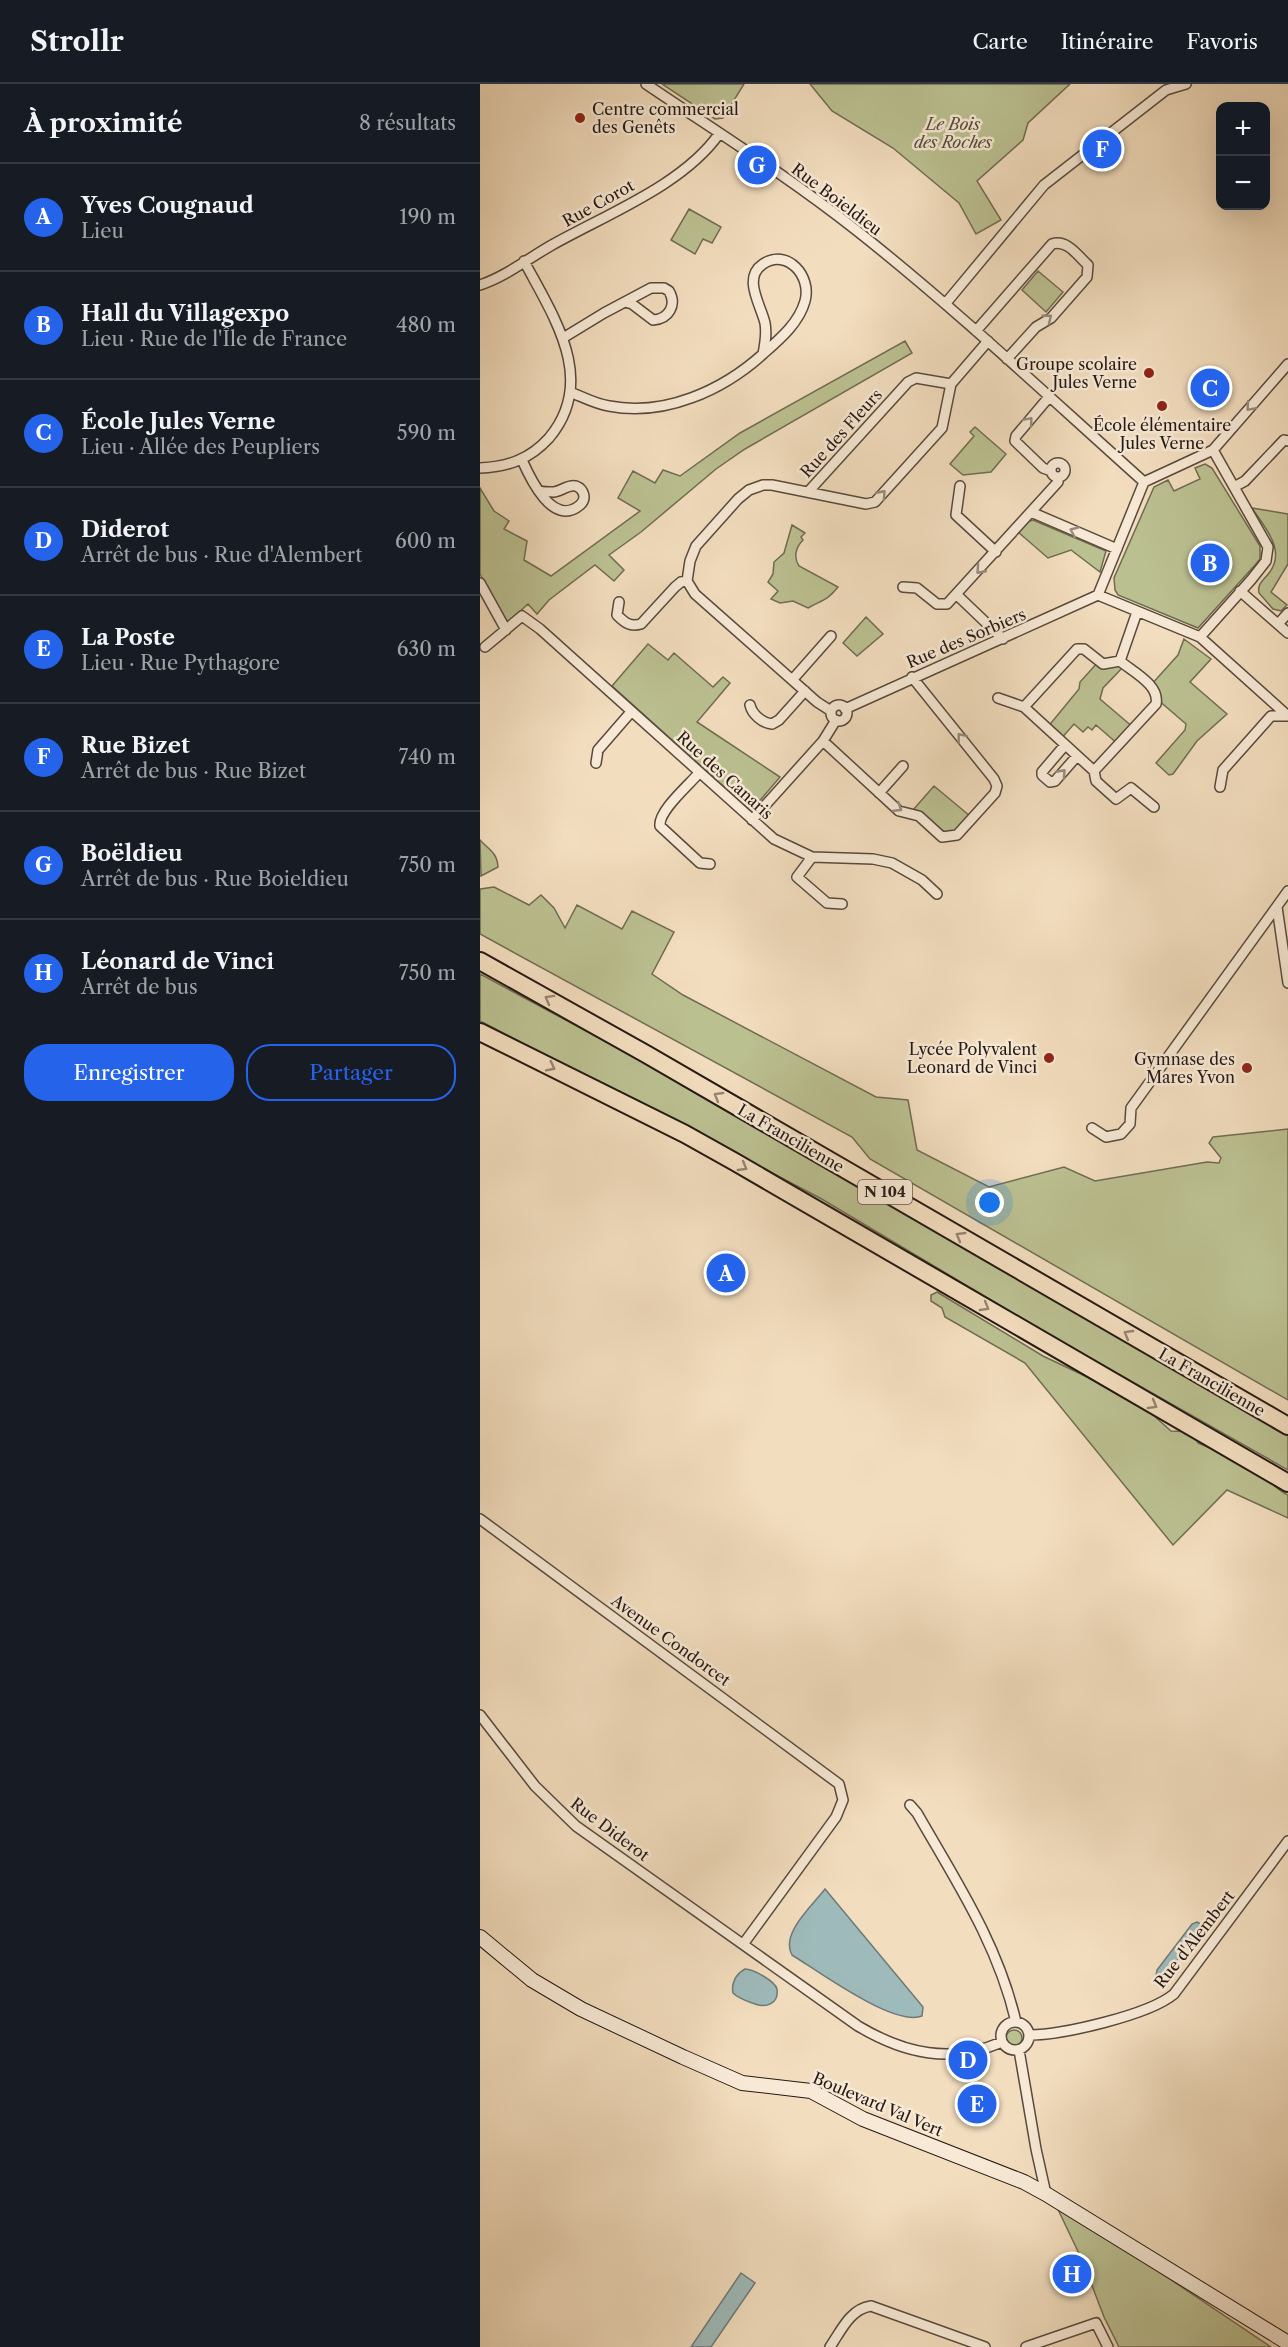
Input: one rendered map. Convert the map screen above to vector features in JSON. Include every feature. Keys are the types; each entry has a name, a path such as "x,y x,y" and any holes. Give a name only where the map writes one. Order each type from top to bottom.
{"highway":[{"name":"La Francilienne","path":"480,961 646,1054 1288,1426"},
{"path":"480,1032 685,1134 1288,1483"}],"street":[{"name":"Rue Boieldieu","path":"646,84 822,204 946,303 1144,482"},
{"path":"946,303 1044,184 1166,90 1186,84"},
{"name":"Rue Corot","path":"480,285 657,188 689,167 710,147 719,134"},
{"path":"976,331 1052,244 1059,242 1066,244 1088,265 1087,277 1051,318 1036,327 1007,359"},
{"path":"570,392 606,406 619,408 654,406 697,396 739,374 763,354 790,328 800,315 808,291 806,280 800,270 780,260 764,263 757,269 754,278 753,288 765,324 763,354"},
{"path":"480,468 503,466 522,460 534,452 558,426 566,409 570,392 569,359 563,338 524,261"},
{"path":"563,338 625,302 651,288 657,287 669,291 672,303 666,316 653,320 632,304 625,302"},
{"path":"808,492 866,504 875,502 942,428 951,384 988,341"},
{"path":"1288,364 1213,450 1144,482 1098,595 1200,637 1288,716"},
{"name":"Rue des Fleurs","path":"687,581 690,561 696,546 743,494 762,485 808,492 908,382 916,378 951,384"},
{"path":"903,586 917,588 932,601 942,605 947,604 957,596 1058,482 1055,474 1043,468 1015,441 1016,436 1049,397"},
{"path":"1234,488 1245,481 1284,440 1288,441"},
{"path":"1200,637 1266,561 1268,547 1213,450"},
{"path":"522,460 530,478 540,491"},
{"path":"960,486 956,515 996,552"},
{"path":"1031,512 1117,549"},
{"path":"619,602 617,615 630,625 641,624 675,586 687,581 695,594 831,711 832,717 836,720"},
{"path":"480,584 506,630 485,647"},
{"path":"1240,591 1288,633"},
{"name":"Rue des Sorbiers","path":"831,711 836,706 845,709 1098,595"},
{"path":"957,596 1003,639"},
{"path":"1120,661 1137,612"},
{"path":"1278,624 1288,613"},
{"name":"Rue des Canaris","path":"506,630 522,616 540,629 774,839 812,857 873,859 892,863 922,880 937,894"},
{"path":"793,679 831,636"},
{"path":"1024,707 1077,649 1084,649 1103,664 1120,661 1154,689 1157,696 1156,704 1094,771"},
{"path":"823,741 899,811 919,816 942,837 957,835 995,793 997,786 994,779 912,677"},
{"path":"750,705 752,711 763,722 772,724 779,720 805,691"},
{"path":"998,698 1024,707 1094,771 1096,781 1116,799 1131,788 1154,807"},
{"name":"Rue des Sorbiers","path":"752,820 823,741 836,720 845,718 845,709"},
{"path":"596,763 598,750 631,712"},
{"path":"1220,787 1223,770 1271,716 1288,716"},
{"path":"1065,744 1042,775 1050,782 1054,781 1077,756"},
{"path":"879,793 903,766"},
{"path":"699,773 663,814 660,826 700,863 710,864"},
{"path":"812,857 796,877 827,903 842,904"},
{"path":"1092,1128 1106,1137 1121,1134 1130,1124 1131,1108 1288,891"},
{"path":"1277,907 1288,983"},
{"name":"Avenue Condorcet","path":"480,1519 839,1784 843,1800 836,1817 744,1943"},
{"name":"Rue Diderot","path":"480,1715 535,1786 576,1826 744,1943"},
{"path":"910,1804 988,1939 1004,1977 1016,2022"},
{"name":"Rue d'Alembert","path":"1029,2036 1048,2035 1126,2016 1166,2001 1174,1994 1288,1841"},
{"name":"Boulevard Val Vert","path":"480,1937 532,1980 581,2009 683,2057 742,2083 811,2091 863,2119 972,2160 1046,2194 1288,2343"},
{"path":"744,1943 858,2026 882,2040 907,2049 940,2055 979,2052 1002,2042"},
{"path":"1016,2022 1026,2027 1029,2036 1027,2044 1019,2050 1011,2050 1000,2038 1002,2029 1009,2023 1016,2022"},
{"path":"1019,2050 1046,2194"},
{"path":"830,2347 855,2312 862,2307 871,2306 985,2347"},
{"path":"1026,2347 1096,2322 1108,2347"}],"green space":[{"path":"662,84 744,84 723,118 715,119"},
{"name":"Le Bois des Roches","path":"810,84 1070,84 1028,123 1023,140 977,181 1001,220 976,234 959,203 893,148 832,111"},
{"path":"689,209 721,227 712,243 703,239 695,254 671,240"},
{"path":"1038,271 1063,292 1046,312 1022,290"},
{"path":"905,341 912,353 745,449 716,469 641,532 609,555 624,570 614,581 595,565 549,600 537,614 528,604 507,623 480,574 480,488 494,511 509,521 504,529 527,541 524,560 551,576 640,511 618,498 633,471 655,483 663,470 680,476 740,433"},
{"path":"975,427 1006,454 991,472 963,475 950,464 974,436 970,432"},
{"path":"1205,464 1212,468 1260,546 1260,559 1198,628 1118,595 1114,578 1154,487 1168,480 1174,491 1200,479 1195,468"},
{"path":"1252,508 1288,514 1288,564 1271,592 1287,605 1281,611 1273,609 1259,593 1260,584 1269,573 1276,556 1272,539"},
{"path":"1033,520 1106,551 1100,572 1071,550 1048,558 1018,532 1027,522"},
{"path":"792,525 805,533 801,537 803,540 796,552 799,566 838,587 827,598 808,608 793,601 780,603 771,599 778,591 768,582 773,574 774,562 784,553"},
{"path":"866,617 883,634 857,656 843,643"},
{"path":"1184,639 1211,659 1190,682 1227,714 1197,741 1173,774 1169,775 1156,763 1185,730 1186,724 1157,699 1150,686 1178,655"},
{"path":"648,644 668,660 674,653 713,687 723,677 730,683 697,722 780,777 751,811 612,686"},
{"path":"1099,661 1125,665 1103,688 1100,699 1134,728 1119,745 1096,725 1092,730 1088,727 1083,732 1074,724 1060,740 1047,728 1079,689 1080,682"},
{"path":"934,786 970,816 956,832 944,833 921,813 913,810"},
{"path":"480,840 494,855 498,867 481,876"},
{"path":"494,887 529,905 541,895 554,908 565,928 577,905 622,929 632,911 674,932 652,974 683,995 876,1097 908,1100 917,1150 989,1187 1064,1167 1095,1181 1207,1162 1219,1163 1221,1158 1209,1143 1213,1137 1288,1129 1288,1400 870,1159 852,1137 480,934 480,889"},
{"path":"480,974 640,1060 1288,1433 1288,1470 1053,1337 820,1198 480,1021"},
{"path":"937,1292 1043,1356 1142,1405 1171,1431 1193,1432 1198,1443 1258,1472 1288,1495 1288,1518 1227,1490 1173,1545 1025,1363 945,1317 942,1308 931,1301 931,1295"},
{"path":"1011,2030 1017,2030 1022,2038 1020,2044 1011,2046 1006,2041 1006,2035"},
{"path":"1054,2201 1271,2347 1119,2347"}],"water":[{"path":"825,1889 923,2007 922,2016 909,2017 875,2006 792,1955 789,1947 794,1929"},
{"path":"1197,1922 1201,1924 1201,1929 1162,1980 1156,1976 1157,1970 1192,1924"},
{"path":"745,1969 763,1976 775,1986 777,1994 771,2004 759,2005 743,2000 733,1993 735,1979"},
{"path":"741,2273 755,2283 711,2347 691,2347"}],"place":[{"name":"Centre commercial des Genêts","path":"580,118"},
{"name":"Rue Bizet","path":"1102,149"},
{"name":"Boëldieu","path":"757,165"},
{"name":"Groupe scolaire Jules Verne","path":"1149,373"},
{"name":"École Jules Verne","path":"1210,388"},
{"name":"École élémentaire Jules Verne","path":"1162,406"},
{"name":"Hall du Villagexpo","path":"1210,563"},
{"name":"Lycée Polyvalent Leonard de Vinci","path":"1049,1058"},
{"name":"Gymnase des Mares Yvon","path":"1247,1068"},
{"name":"Yves Cougnaud","path":"726,1273"},
{"name":"Diderot","path":"968,2060"},
{"name":"La Poste","path":"977,2104"},
{"name":"Léonard de Vinci","path":"1072,2274"}]}
